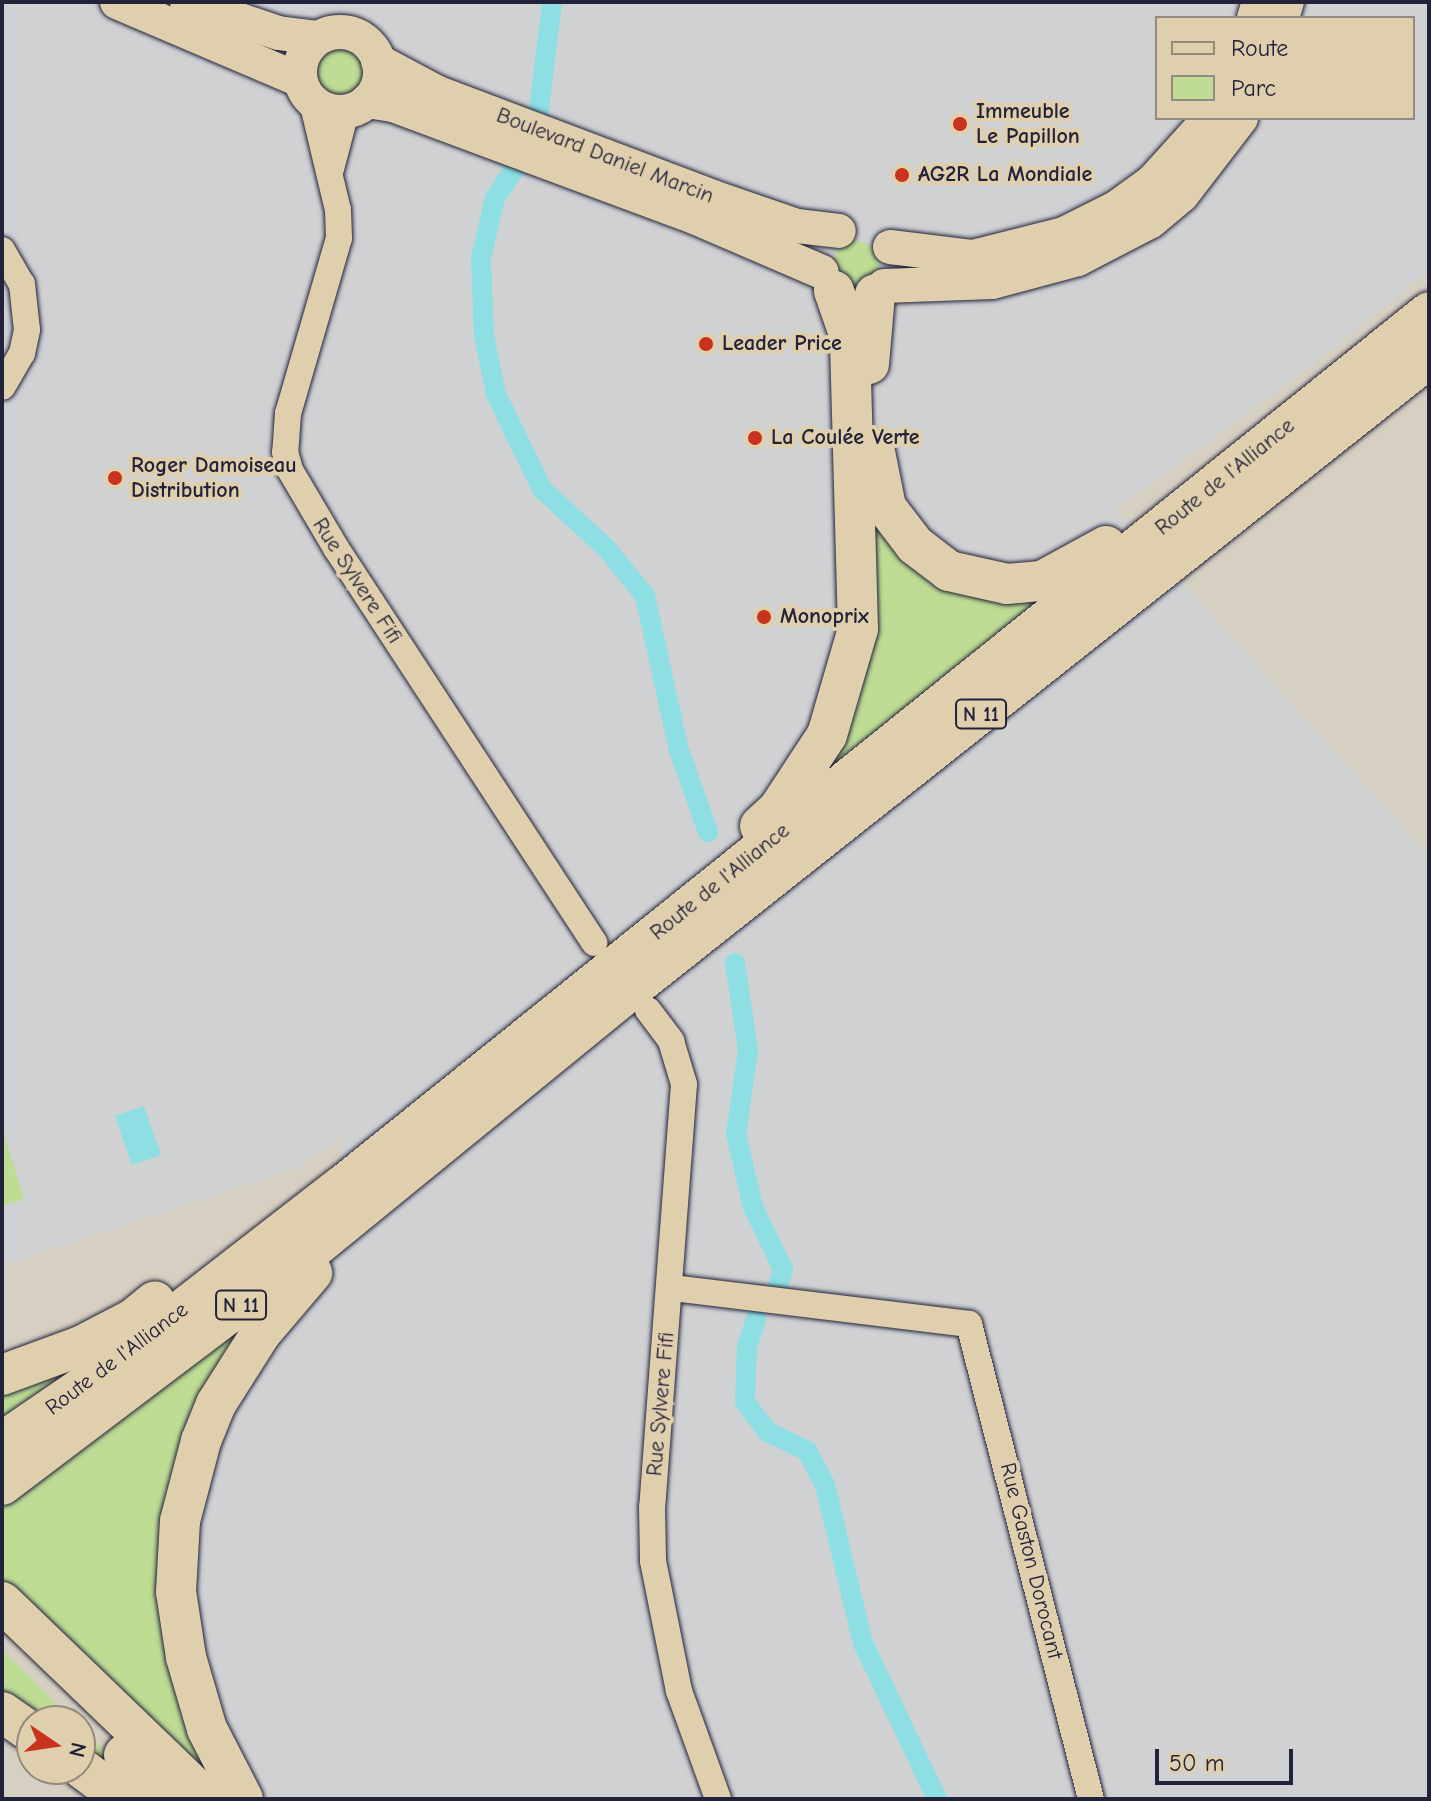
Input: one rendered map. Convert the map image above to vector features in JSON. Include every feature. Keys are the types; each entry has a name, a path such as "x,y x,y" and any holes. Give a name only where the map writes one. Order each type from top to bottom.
{"highway":[{"path":"654,935 779,808 827,735 848,677 859,603 856,442 850,337 828,282"},
{"path":"880,290 869,360 880,494 899,528 949,571 994,582 1042,581 1069,571 1252,454"},
{"name":"Route de l'Alliance","path":"2,1485 292,1266 654,935 1429,312"},
{"name":"Route de l'Alliance","path":"2,1442 468,1105 1429,358"},
{"path":"1311,449 1341,437 1429,373"},
{"path":"2,1375 81,1346 133,1319 226,1242 373,1139 468,1105"},
{"path":"243,1799 207,1729 179,1621 179,1534 201,1441 237,1366 289,1296 436,1171 468,1105"},
{"path":"2,1602 207,1799"},
{"path":"2,1634 166,1799"},
{"path":"96,1779 123,1799"},
{"path":"73,1785 91,1799"}],"main road":[{"path":"117,2 306,90 356,106 378,83 378,61 373,50 354,34 317,38 278,33 187,2"},
{"path":"306,90 303,57 317,38"},
{"name":"Boulevard Daniel Marcin","path":"378,61 438,93 713,197 797,226 839,231"},
{"name":"Boulevard Daniel Marcin","path":"356,106 393,105 694,217 828,282"},
{"path":"1208,120 1153,181 1116,208 1064,234 973,257 890,247 865,226 839,231 823,248 828,282 850,298 880,290 992,282 1078,259 1151,221 1182,195 1239,120"},
{"path":"880,290 893,263 890,247"}],"street":[{"name":"Rue Sylvere Fifi","path":"306,90 330,177 339,238 288,413 285,452 290,470 353,575 594,943"},
{"name":"Rue Sylvere Fifi","path":"330,177 335,139 356,106"},
{"path":"2,250 22,284 27,330 22,353 2,387"},
{"name":"Rue Sylvere Fifi","path":"648,1010 671,1041 684,1084 672,1288 652,1507 653,1561 679,1691 718,1799"},
{"name":"Rue Gaston Dorocant","path":"672,1288 969,1324 1091,1799"}],"shaded area":[{"path":"2,2 1429,2 1429,269 1311,366 1116,509 1429,856 1429,1799 263,1799 232,1747 209,1686 194,1568 203,1500 233,1409 276,1338 330,1278 342,1135 298,1168 2,1265"}],"green space":[{"path":"339,43 350,45 360,52 367,62 367,84 360,94 350,101 339,103 328,101 318,94 311,84 309,73 311,62 318,52 328,45"},
{"path":"856,241 872,248 879,264 872,280 856,287 840,280 833,264 840,248"},
{"path":"869,491 880,521 1050,592 811,791"},
{"path":"2,1127 24,1199 2,1206"},
{"path":"241,1326 198,1399 181,1447 212,1779 2,1592 2,1501"},
{"path":"100,1347 2,1428 2,1392"},
{"path":"2,1650 58,1705 16,1706 2,1697"},
{"path":"96,1743 121,1767 96,1760"}],"water":[{"path":"144,1106 161,1155 132,1165 115,1116"}],"waterway":[{"path":"539,110 552,2"},
{"path":"514,170 495,198 481,258 484,335 496,394 542,489 607,549 645,596 679,750 708,832"},
{"path":"735,963 748,1050 736,1134 753,1207 783,1269 778,1288"},
{"path":"756,1319 747,1347 745,1402 768,1432 807,1451 825,1485 863,1643 937,1799"}],"place":[{"name":"Immeuble Le Papillon","path":"960,124"},
{"name":"AG2R La Mondiale","path":"902,175"},
{"name":"Leader Price","path":"706,344"},
{"name":"La Coulée Verte","path":"755,438"},
{"name":"Roger Damoiseau Distribution","path":"115,478"},
{"name":"Monoprix","path":"764,617"}]}
